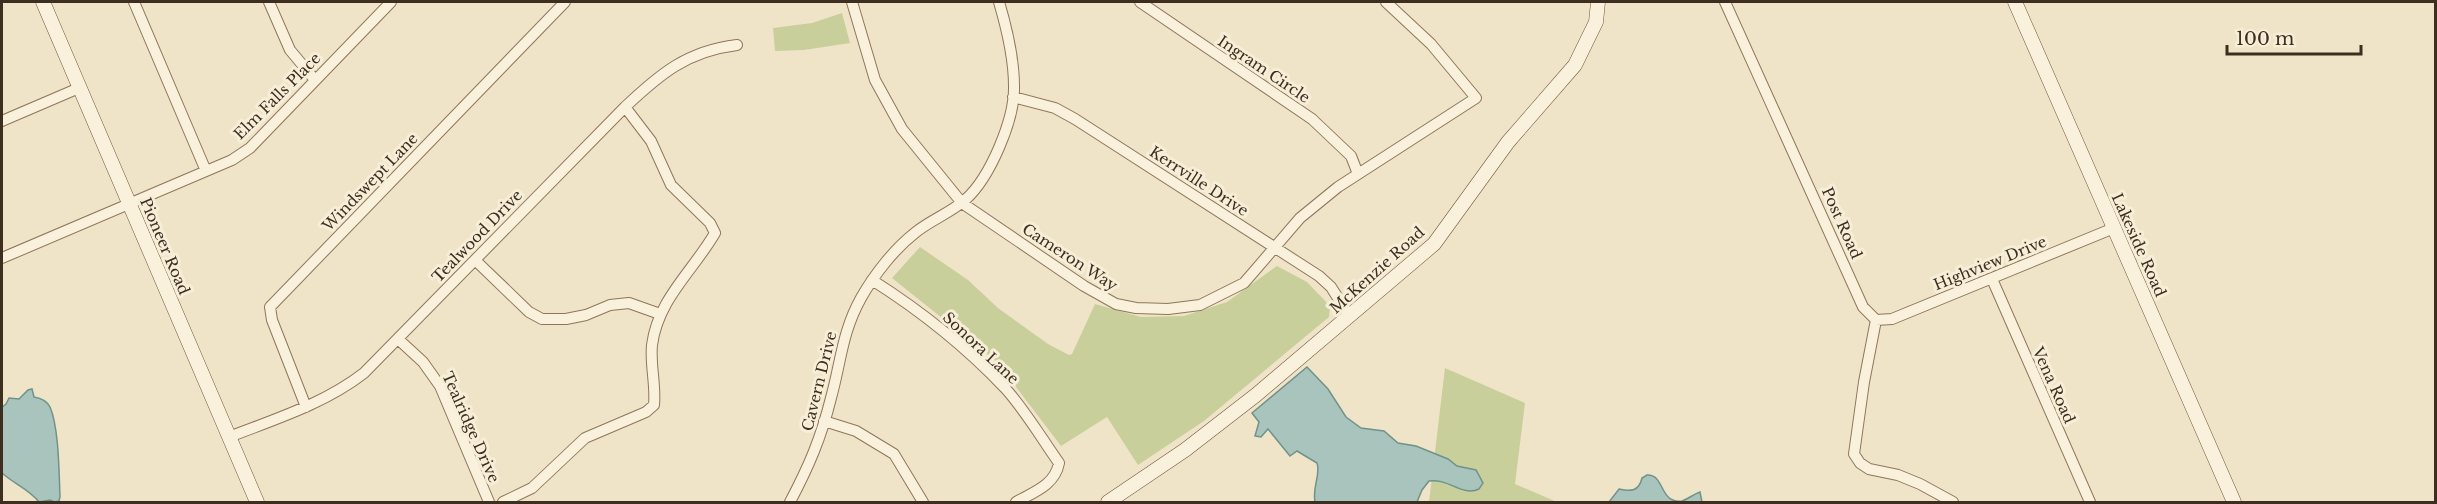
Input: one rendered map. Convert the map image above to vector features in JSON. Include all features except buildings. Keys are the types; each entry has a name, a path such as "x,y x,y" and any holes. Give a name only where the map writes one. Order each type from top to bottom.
{"street":[{"name":"Pioneer Road","path":"43,2 257,502"},
{"path":"134,2 206,171"},
{"path":"269,2 290,50 315,80"},
{"name":"Elm Falls Place","path":"2,258 232,160 250,148 391,2"},
{"name":"Windswept Lane","path":"306,407 276,332 270,307 565,2"},
{"name":"Cameron Way","path":"852,2 875,80 902,129 962,202 1084,286 1116,304 1136,308 1168,309 1200,305 1244,283 1300,218 1338,187 1476,99 1431,44 1386,2"},
{"name":"Cavern Drive","path":"789,502 817,449 843,340 860,300 872,280 915,233 974,192 996,158 1014,87 1009,35 999,2"},
{"name":"Ingram Circle","path":"1140,2 1312,119 1351,156 1358,174"},
{"name":"McKenzie Road","path":"1108,502 1185,450 1256,395 1434,244 1508,142 1575,65 1596,22 1598,2"},
{"name":"Post Road","path":"1725,2 1863,307 1876,320"},
{"name":"Lakeside Road","path":"2015,2 2234,502"},
{"name":"Tealwood Drive","path":"229,437 306,407 343,389 364,374 624,107 659,75 690,56 713,48 736,45"},
{"path":"2,121 79,88"},
{"name":"Kerrville Drive","path":"1013,97 1054,108 1075,119 1319,276 1330,287 1350,316"},
{"path":"503,502 532,488 585,438 646,411 654,405 656,392 652,345 660,314 670,296 715,233 710,223 671,185 651,141 624,107"},
{"name":"Highview Drive","path":"1876,320 1892,319 2114,228"},
{"path":"475,260 529,312 542,319 566,319 586,315 610,305 629,303 660,314"},
{"name":"Vena Road","path":"1992,279 2090,502"},
{"name":"Sonora Lane","path":"872,280 914,306 1006,390 1059,463 1057,475 1045,486 1016,502"},
{"path":"1876,320 1863,382 1854,454 1860,463 1869,469 1898,475 1953,502"},
{"name":"Tealridge Drive","path":"398,339 423,362 440,386 489,502"},
{"path":"825,422 856,431 894,454 923,502"}],"green space":[{"path":"842,13 850,43 804,50 775,51 773,28 812,23"},
{"path":"920,247 968,280 998,308 1048,344 1069,355 1072,354 1095,304 1141,317 1184,316 1227,302 1277,266 1307,282 1330,306 1329,317 1204,421 1138,465 1107,417 1061,446 997,362 892,278"},
{"path":"1445,368 1525,403 1515,484 1557,502 1429,502"}],"water":[{"path":"1307,367 1328,389 1346,417 1361,428 1384,431 1398,443 1416,446 1448,459 1457,466 1476,470 1483,483 1479,489 1467,491 1443,482 1429,481 1417,502 1315,502 1317,463 1297,451 1290,456 1268,429 1261,437 1255,436 1259,422 1252,413"},
{"path":"32,389 34,397 49,405 53,416 58,451 60,497 59,501 55,502 50,500 39,502 2,473 2,407 9,398 19,399"},
{"path":"1647,475 1657,479 1669,498 1675,501 1682,501 1700,492 1702,502 1609,502 1619,489 1634,490 1637,488 1642,478"}]}
